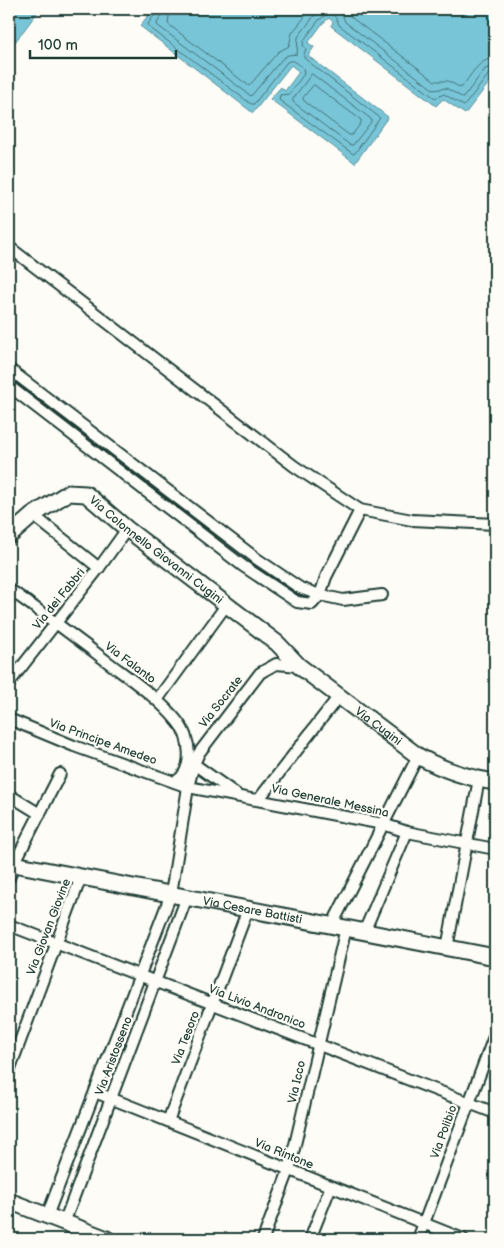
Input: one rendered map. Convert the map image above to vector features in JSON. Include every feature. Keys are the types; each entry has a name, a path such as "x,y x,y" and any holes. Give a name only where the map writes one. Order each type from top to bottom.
{"main road":[{"name":"Via Colonnello Giovanni Cugini","path":"9,536 32,515 68,493 86,494 127,529 277,643"},
{"name":"Via Cugini","path":"277,643 299,666 418,756 457,775 495,782"},
{"name":"Via Cesare Battisti","path":"11,868 81,877 495,957"},
{"path":"9,1201 107,1239"}],"street":[{"path":"9,247 294,466 360,510 412,520 495,524"},
{"path":"9,369 256,559 300,588 343,600 382,595"},
{"path":"9,386 243,566 297,602 312,604 320,594 326,577 360,510"},
{"path":"32,515 99,568"},
{"name":"Via dei Fabbri","path":"9,683 127,529"},
{"name":"Via Falanto","path":"9,589 56,622 157,700 179,722 189,752 186,772 182,778 175,782"},
{"path":"157,700 227,604"},
{"name":"Via Socrate","path":"188,787 199,753 260,673 276,664 299,666"},
{"path":"259,799 339,696"},
{"name":"Via Principe Amedeo","path":"9,720 74,746 188,787"},
{"path":"185,736 196,740 208,740"},
{"name":"Via Icco","path":"263,1239 289,1170 319,1045 339,926 384,824 418,756"},
{"path":"194,764 238,796"},
{"path":"11,868 60,774"},
{"path":"447,948 479,780"},
{"path":"171,894 188,787"},
{"name":"Via Generale Messina","path":"188,787 384,824 407,832 495,849"},
{"path":"9,795 40,814"},
{"path":"364,932 407,832"},
{"name":"Via Giovan Giovine","path":"10,1065 81,877"},
{"name":"Via Aristosseno","path":"47,1216 171,894"},
{"name":"Via Aristosseno","path":"64,1223 187,897"},
{"name":"Via Tesoro","path":"168,1121 248,909"},
{"name":"Via Livio Andronico","path":"9,925 495,1113"},
{"name":"Via Polibio","path":"418,1239 495,1034"},
{"name":"Via Rintone","path":"95,1092 463,1239"},
{"path":"310,1239 331,1186"}],"water":[{"path":"9,9 40,9 9,50"},
{"path":"153,9 495,9 495,75 465,114 443,99 436,106 331,26 333,22 329,18 308,43 314,47 308,56 388,117 355,163 270,99 281,87 285,91 299,72 291,65 253,113 140,26"}]}
